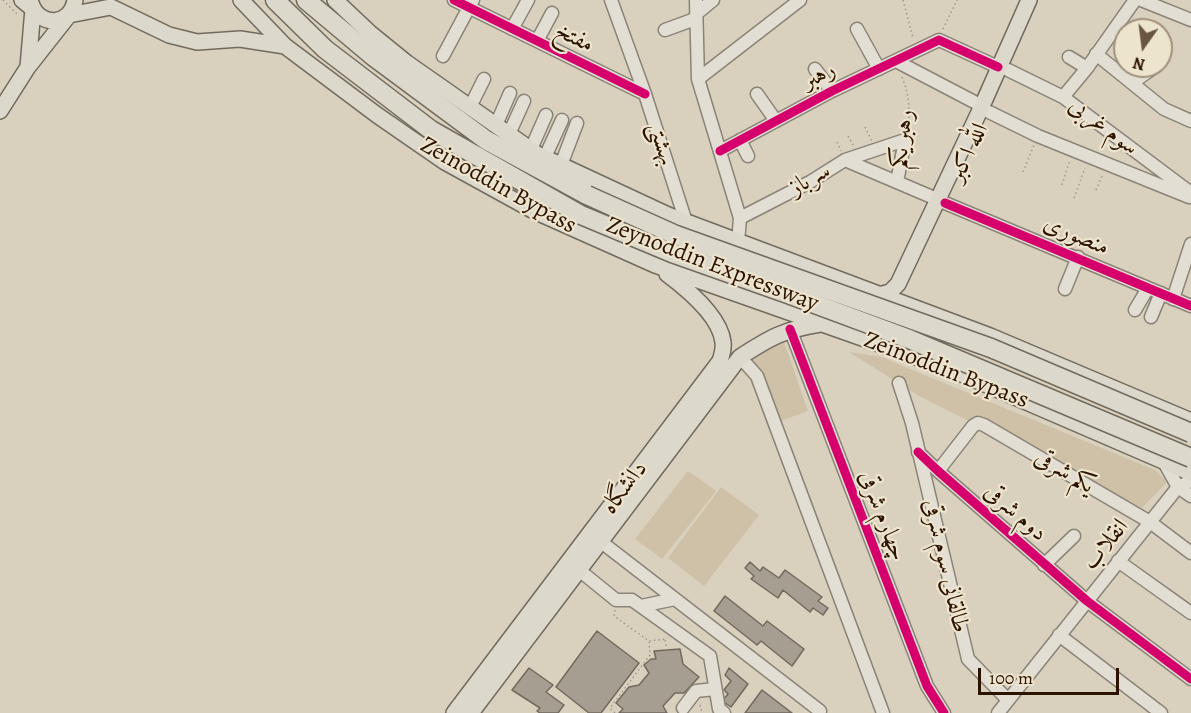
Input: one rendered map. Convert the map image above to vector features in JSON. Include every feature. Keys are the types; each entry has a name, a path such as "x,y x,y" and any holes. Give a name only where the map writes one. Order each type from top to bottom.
{"highway":[{"name":"Zeynoddin Expressway","path":"275,0 325,49 431,130 581,215 672,254 909,339 1191,458"},
{"name":"Zeynoddin Expressway","path":"306,0 374,57 486,140 587,195 676,235 991,348 1191,433"}],"main road":[{"path":"0,111 28,67 69,15 75,0"},
{"name":"Zeinoddin Bypass","path":"241,0 285,46 319,72 445,162 534,211 655,266 821,323 974,380 1191,473"},
{"path":"326,0 412,86"},
{"name":"Zeinoddin Bypass","path":"335,0 406,63 502,130 561,165 686,222 990,336 1191,421"},
{"path":"1003,69 1029,0"},
{"name":"الله اکبر","path":"907,305 905,287 1003,69 1039,0"},
{"path":"28,67 31,29 29,3"},
{"path":"29,3 43,19 50,21 111,7 169,35 197,42 240,39 285,46"},
{"path":"879,295 891,292 898,284 942,202"},
{"path":"708,285 684,262 682,254 686,243 697,235 738,243"},
{"name":"دانشگاه","path":"471,713 579,570 584,553 600,541 720,361 723,340 703,304 655,266"},
{"name":"دانشگاه","path":"454,713 584,553 649,467 740,357 764,341 790,329 821,323"},
{"path":"974,380 998,379 1005,374 1009,366 1007,351 990,336"}],"street":[{"name":"مفتخ","path":"454,0 471,4 512,29 645,94"},
{"path":"512,29 528,0"},
{"name":"بهشتی","path":"611,0 645,94 686,222"},
{"path":"696,0 698,79 740,218 738,243"},
{"path":"665,30 695,16 713,0"},
{"path":"698,79 800,0"},
{"path":"1063,97 1087,68 1135,0"},
{"path":"1141,0 1191,21"},
{"path":"444,56 471,4"},
{"path":"537,41 552,13"},
{"path":"857,29 879,69"},
{"name":"رهبر","path":"720,151 832,91 939,40"},
{"name":"سوم غربی","path":"939,40 1063,97 1191,195"},
{"path":"1096,54 1164,109 1191,121"},
{"path":"1069,57 1087,68"},
{"path":"896,62 1038,136 1191,195"},
{"path":"815,69 832,91"},
{"path":"1132,83 1139,78"},
{"path":"470,107 484,79"},
{"path":"502,130 510,93"},
{"path":"758,94 776,121"},
{"path":"502,130 524,101"},
{"path":"531,149 546,115"},
{"path":"545,157 562,120"},
{"path":"561,165 577,123"},
{"path":"740,140 748,156"},
{"name":"سرباز","path":"740,218 810,182 845,160 905,140"},
{"name":"رهبر یکم","path":"897,182 905,140"},
{"name":"رهبر یکم","path":"845,160 942,202"},
{"name":"منصوری","path":"942,202 1191,306"},
{"path":"1151,317 1167,296 1191,244"},
{"path":"1065,289 1078,257"},
{"path":"1136,310 1148,288"},
{"name":"چهارم شرقی","path":"790,329 927,686 944,713"},
{"path":"740,357 757,376 883,713"},
{"name":"طالقانی سوم شرقی","path":"899,383 968,659 1004,708"},
{"name":"یکم شرقی","path":"938,471 973,426 978,423 1150,522 1191,553"},
{"name":"دوم شرقی","path":"918,452 1087,601 1191,680"},
{"path":"1164,462 1178,487 1191,496"},
{"path":"1178,487 1191,481"},
{"name":"انقلاب","path":"1004,708 1059,635 1178,487"},
{"path":"1044,565 1074,536"},
{"path":"600,541 820,711"},
{"path":"1118,561 1191,613"},
{"path":"579,570 616,600 632,600 710,656 719,709 724,713"},
{"path":"641,606 675,599"},
{"path":"1059,635 1161,713"},
{"path":"683,708 696,692 715,689"}],"path":[{"path":"3,0 21,17 26,28 31,29"},
{"path":"903,0 917,51"},
{"path":"939,40 957,0"},
{"path":"865,127 876,150"},
{"path":"1023,172 1038,136"},
{"path":"1062,185 1073,150"},
{"path":"1074,198 1089,157"},
{"path":"1096,190 1107,164"},
{"path":"616,600 614,616 649,640 686,638"},
{"path":"665,639 667,650"},
{"path":"615,713 610,708 650,655 649,640"}],"shaded area":[{"path":"782,336 808,411 778,422 747,357"},
{"path":"849,352 881,357 1155,470 1167,482 1142,508 919,396"},
{"path":"688,471 716,491 662,559 635,539"},
{"path":"721,487 759,515 704,586 668,558"}],"building":[{"path":"750,562 760,571 763,567 779,578 785,570 822,597 818,601 828,608 823,615 813,608 810,612 783,590 778,598 751,579 754,576 745,568"},
{"path":"725,596 763,626 767,621 804,649 792,666 761,641 757,645 714,611"},
{"path":"597,631 639,663 601,713 589,713 556,687"},
{"path":"680,649 683,664 699,677 684,693 675,693 663,706 667,713 619,713 623,709 616,703 629,687 639,685 649,673 644,665 651,659 656,659 654,651"},
{"path":"529,668 553,685 546,692 564,705 558,713 540,713 537,711 540,708 512,690"},
{"path":"729,668 748,684 731,707 722,701 728,694 724,690 731,681 725,675"},
{"path":"762,690 792,713 745,713"}],"cycle path":[{"path":"454,0 645,94"},
{"path":"720,151 832,91 939,40 998,67"},
{"path":"945,203 1191,306"},
{"path":"790,329 927,686 944,713"},
{"path":"918,452 1087,601 1191,679"}]}
